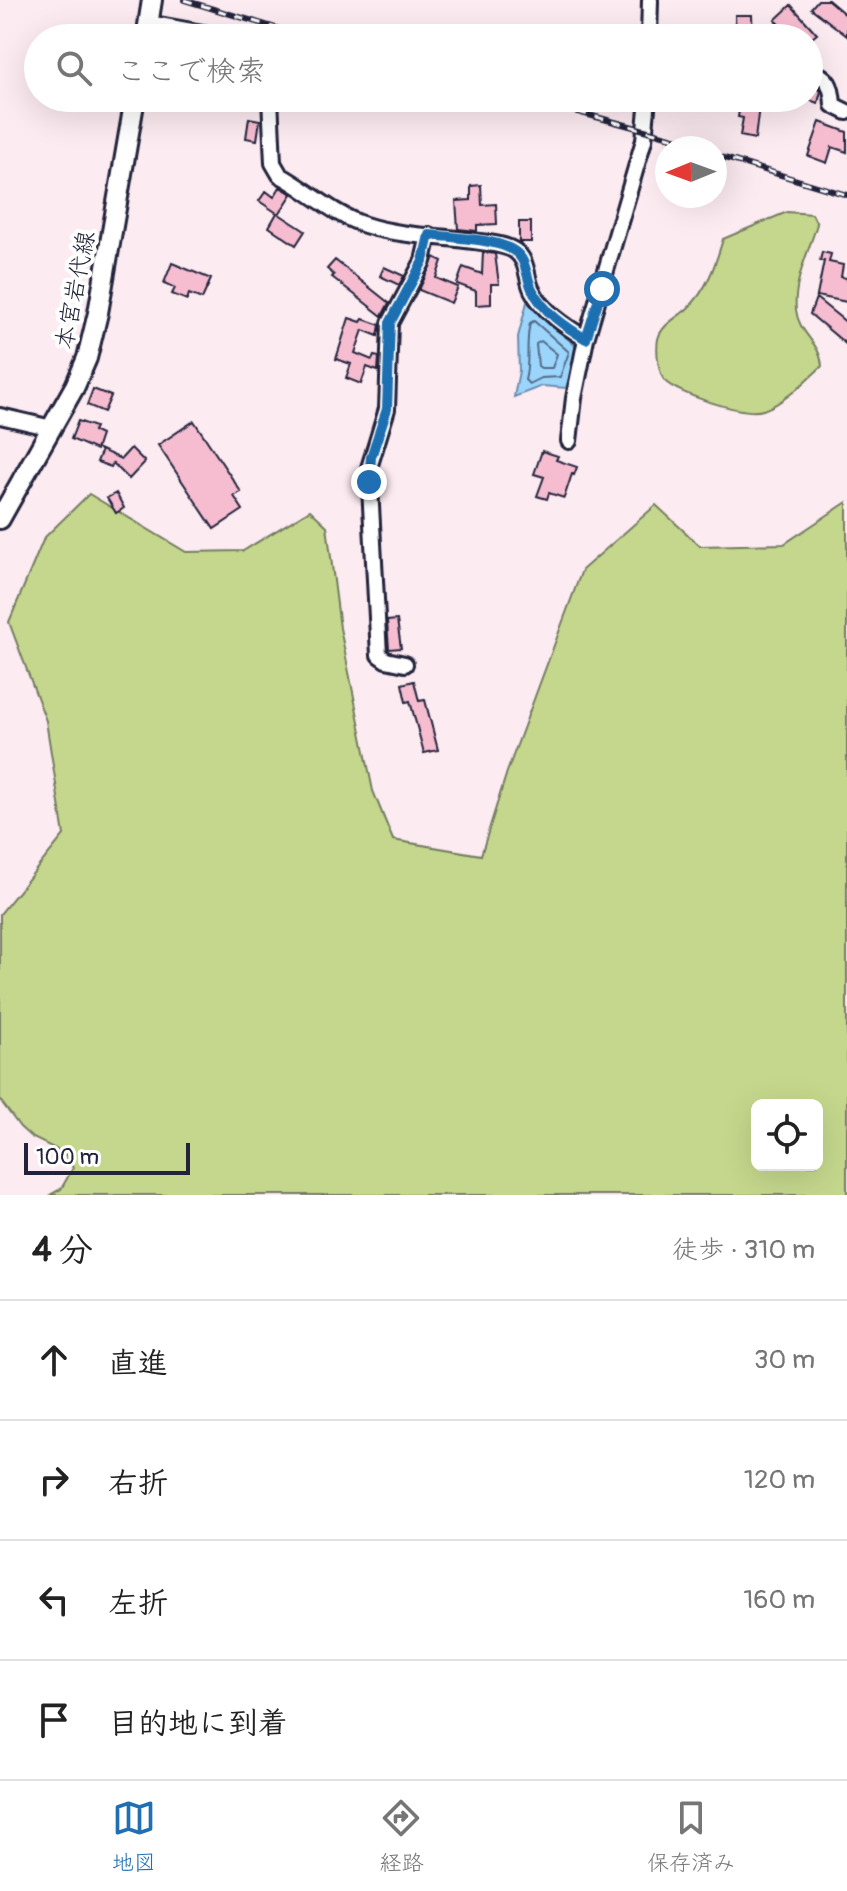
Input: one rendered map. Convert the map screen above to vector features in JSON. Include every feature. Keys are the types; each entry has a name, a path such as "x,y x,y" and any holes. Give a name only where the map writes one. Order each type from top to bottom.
{"main road":[{"path":"148,24 152,0"},
{"name":"本宮岩代線","path":"0,519 82,371 93,335 133,112"}],"street":[{"path":"649,24 650,0"},
{"path":"823,77 831,85 833,105 847,112"},
{"path":"271,112 273,163 280,175 364,225 392,232 488,243 515,251 522,260 532,290 543,304 555,318 586,339"},
{"path":"569,441 586,339 644,140 647,112"},
{"path":"405,664 386,660 379,655 369,468 387,409 390,323 423,261 429,235"},
{"path":"0,416 52,428"}],"green space":[{"path":"787,212 812,214 817,224 799,278 796,310 801,326 818,350 822,366 786,397 763,410 727,407 672,386 665,381 658,361 658,339 663,329 700,294 714,267 723,239"},
{"path":"89,494 186,552 243,551 310,510 327,526 340,628 373,791 393,840 481,855 507,772 582,570 656,505 700,546 784,544 847,502 847,1195 50,1195 61,1189 73,1168 64,1153 31,1137 20,1127 0,1100 0,914 64,835 46,721 9,622 44,538"}],"water":[{"path":"527,302 578,348 566,388 542,386 514,397 519,371 518,337"}],"building":[{"path":"818,0 828,0 847,16 847,36 811,8"},
{"path":"791,5 808,24 779,24 775,20"},
{"path":"735,15 752,15 752,24 735,24"},
{"path":"739,112 758,112 755,139 740,136 743,118 738,117"},
{"path":"249,118 260,120 257,140 246,138"},
{"path":"820,122 847,132 847,152 832,147 827,163 808,156"},
{"path":"481,185 482,205 496,204 497,224 477,225 477,231 458,229 456,201 471,200 471,186"},
{"path":"280,187 292,194 279,214 305,231 296,245 269,227 277,213 259,201 266,191 274,197"},
{"path":"519,222 531,222 531,242 519,242"},
{"path":"483,252 495,254 499,284 491,284 491,304 476,305 476,291 457,284 463,267 482,274"},
{"path":"822,252 831,254 829,262 843,265 841,277 847,278 847,302 817,296 824,261 820,261"},
{"path":"434,257 442,261 436,278 458,287 451,303 419,290"},
{"path":"335,260 389,303 382,316 332,277 334,275 327,269"},
{"path":"172,263 211,279 202,299 189,294 187,300 172,294 175,288 164,283"},
{"path":"384,267 404,276 399,285 380,276"},
{"path":"816,298 847,323 847,345 810,314"},
{"path":"349,318 380,325 378,336 363,330 355,353 372,360 374,356 379,357 378,371 367,367 361,384 346,378 351,364 336,359"},
{"path":"93,389 111,396 104,412 87,405"},
{"path":"78,421 95,427 93,431 101,435 96,450 71,439"},
{"path":"194,421 241,492 234,496 243,510 214,529 158,445"},
{"path":"131,448 145,462 129,479 113,463 111,467 97,462 101,452 99,449 121,459"},
{"path":"542,451 577,467 564,498 549,493 547,499 537,496 544,477 534,474"},
{"path":"116,493 124,508 116,513 107,498"},
{"path":"397,620 401,648 389,649 387,621"},
{"path":"414,681 419,701 425,700 438,750 424,753 410,701 406,702 402,684"}],"railway":[{"path":"184,0 263,24"},
{"path":"578,112 667,136"},
{"path":"727,159 847,195"}],"route":[{"path":"369,482 371,457 387,409 390,323 423,261 429,235 488,243 515,251 522,260 532,290 543,304 555,318 586,339 602,289"}]}
